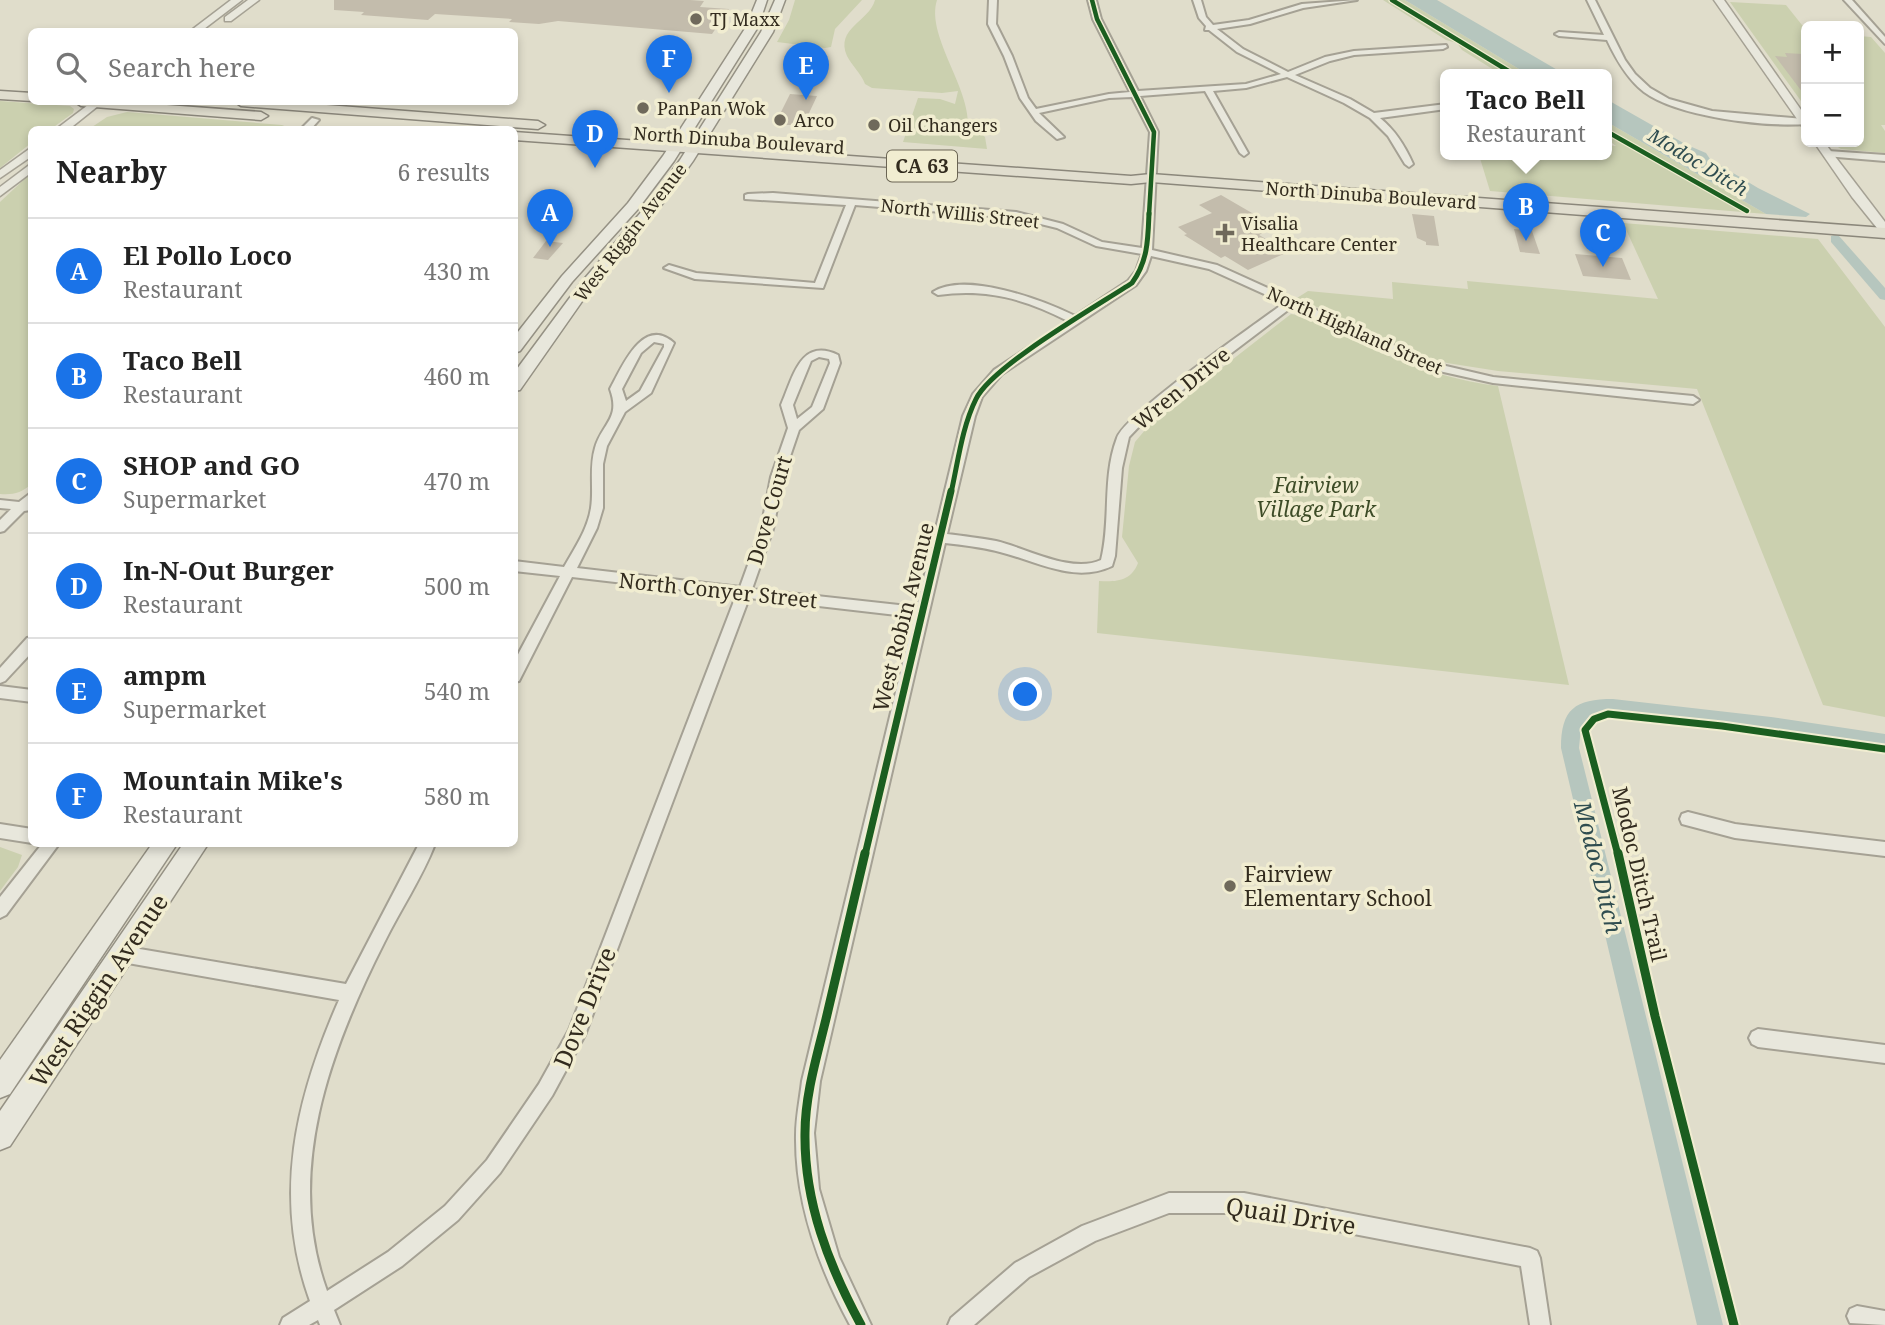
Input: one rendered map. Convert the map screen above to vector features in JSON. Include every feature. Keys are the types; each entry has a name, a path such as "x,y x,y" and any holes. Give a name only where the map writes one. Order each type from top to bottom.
{"main road":[{"name":"West Riggin Avenue","path":"518,343 578,266 638,201 680,142 752,27 762,0"},
{"path":"767,32 772,0"},
{"name":"West Riggin Avenue","path":"518,380 580,294 653,207 698,143 767,32 780,0"},
{"path":"0,83 28,86"},
{"path":"0,95 28,97"},
{"path":"138,105 228,113 309,125 332,115 427,123"},
{"name":"North Dinuba Boulevard","path":"284,105 467,126"},
{"path":"228,113 313,114 325,108"},
{"name":"North Dinuba Boulevard","path":"518,130 680,142"},
{"name":"North Dinuba Boulevard","path":"518,136 698,143 1131,180 1151,178 1885,232"},
{"path":"518,363 542,329 543,323 538,316"},
{"name":"West Riggin Avenue","path":"0,1084 163,847"},
{"name":"West Riggin Avenue","path":"0,1136 195,847"}],"street":[{"path":"238,5 236,8 244,0"},
{"path":"198,28 224,9 254,0"},
{"path":"993,0 992,24 1032,112 1060,137"},
{"name":"West Robin Avenue","path":"861,1325 839,1286 809,1198 804,1138 814,1071 969,416 977,396 998,372 1132,283 1141,271 1147,253 1153,132 1097,19 1092,0"},
{"path":"1196,0 1198,14 1208,28 1235,48 1373,116 1396,139 1409,164"},
{"path":"1208,28 1250,22 1303,6 1353,0"},
{"path":"1591,0 1631,75 1643,87 1663,98 1708,113 1801,123"},
{"path":"1719,0 1801,117"},
{"path":"1848,0 1885,42"},
{"path":"215,28 238,5"},
{"path":"207,28 226,12 224,9"},
{"path":"1559,34 1612,38"},
{"path":"1032,112 1093,99 1246,86 1354,53 1443,47"},
{"path":"1208,90 1244,153"},
{"path":"65,126 94,105"},
{"path":"85,126 113,105"},
{"path":"1373,116 1440,107"},
{"path":"1823,147 1885,232"},
{"path":"0,175 28,153"},
{"path":"1828,154 1885,158"},
{"path":"0,193 28,169"},
{"name":"North Willis Street","path":"748,197 773,196 1016,215 1060,226 1099,243 1147,253"},
{"path":"669,268 695,276 819,286 852,202"},
{"name":"North Highland Street","path":"1147,253 1213,267 1410,358 1454,372 1493,380 1693,400"},
{"path":"938,292 963,287 1005,292 1046,305 1076,321"},
{"name":"Wren Drive","path":"941,538 998,546 1088,570 1100,568 1107,563 1116,468 1124,436 1147,411 1291,303"},
{"path":"518,669 569,573 594,518 597,464 601,446 620,410 621,403 616,389 641,345 652,338 666,340 668,347 645,393 620,410"},
{"name":"Dove Court","path":"743,592 768,529 777,477 794,428 817,409 835,363 834,358 828,354 811,355 806,360 787,405 794,428"},
{"path":"0,504 26,507"},
{"path":"0,528 26,507"},
{"name":"North Conyer Street","path":"518,567 922,613"},
{"name":"Dove Drive","path":"290,1325 384,1267 428,1234 475,1190 520,1135 552,1084 576,1035 743,592"},
{"path":"0,677 28,646"},
{"path":"0,692 28,696"},
{"path":"1688,819 1735,831 1885,849"},
{"path":"0,831 28,835"},
{"path":"0,910 49,847"},
{"path":"330,1325 302,1234 299,1162 312,1089 350,993 425,847"},
{"path":"122,954 350,993"},
{"path":"1758,1038 1885,1054"},
{"name":"Quail Drive","path":"958,1325 1022,1270 1089,1233 1168,1203 1244,1203 1530,1258 1540,1325"},
{"path":"1857,1316 1885,1321"}],"green space":[{"path":"795,0 862,0 835,29 831,47 825,48 777,42 789,20"},
{"path":"875,0 937,0 937,28 961,91 968,122 985,137 987,149 903,142 918,98 940,99 955,104 958,91 942,93 872,88 865,84 847,56 845,39 872,8"},
{"path":"1383,0 1405,0 1519,69 1492,69 1462,50 1457,43 1446,40"},
{"path":"1730,2 1786,5 1801,24 1801,101"},
{"path":"1864,36 1871,37 1885,53 1885,125 1881,125 1885,131 1885,153 1838,147 1864,147"},
{"path":"0,101 70,106 74,109 73,113 55,126 28,126 28,145 0,168"},
{"path":"127,112 284,126 94,126 107,117"},
{"path":"1612,125 1766,214 1490,191 1481,160 1612,160 1612,146 1616,146 1612,143"},
{"path":"28,176 28,487 9,494 0,494 0,202"},
{"path":"1623,223 1818,239 1885,327 1885,717 1823,705 1697,389 1498,371 1447,363 1421,355 1297,298 1308,291 1393,299 1392,282 1468,289 1467,281 1658,299"},
{"name":"Fairview Village Park","path":"1291,314 1302,316 1420,368 1498,386 1569,685 1097,633 1099,581 1123,579 1131,574 1138,563 1122,537 1129,466 1135,442 1151,423"},
{"path":"0,847 22,855 18,867 0,891"}],"water":[{"path":"1405,0 1437,0 1556,69 1519,69"},
{"path":"1612,102 1706,153 1710,159 1758,188 1810,214 1806,217 1766,214 1612,125"}],"building":[{"path":"334,0 690,0 704,1 700,7 729,9 712,34 558,21 539,24 509,22 512,19 435,14 428,20 361,15 364,12 334,10"},
{"path":"1785,53 1801,54 1801,90 1775,56 1787,57"},
{"path":"790,94 817,96 803,126 775,124"},
{"name":"Visalia Healthcare Center","path":"1221,195 1264,220 1253,225 1264,232 1259,235 1288,252 1248,270 1225,256 1221,258 1184,235 1187,234 1178,227 1212,213 1199,205"},
{"path":"1412,214 1434,216 1439,246 1426,245 1426,242 1417,238"},
{"path":"1514,229 1532,231 1540,254 1520,252"},
{"path":"546,241 563,243 548,260 533,258"},
{"path":"1575,254 1622,258 1631,280 1583,276"}],"waterway":[{"name":"Modoc Ditch","path":"1835,239 1885,296"},
{"name":"Modoc Ditch","path":"1710,1325 1570,748 1574,719 1592,707 1613,706 1771,724 1885,742"}],"cycle path":[{"path":"861,1325 838,1281 814,1213 806,1165 806,1118 811,1081 969,416 977,396 998,372 1132,283 1141,271 1147,253 1154,132 1097,19 1092,0"},
{"path":"1392,0 1505,69"},
{"path":"1612,134 1747,211"},
{"name":"Modoc Ditch Trail","path":"1734,1325 1655,1016 1607,807 1585,730 1594,719 1608,714 1722,726 1885,749"}],"place":[{"name":"TJ Maxx","path":"696,19"},
{"name":"Mountain Mike's","path":"669,93"},
{"name":"ampm","path":"806,100"},
{"name":"PanPan Wok","path":"643,108"},
{"name":"Arco","path":"780,120"},
{"name":"Oil Changers","path":"874,125"},
{"name":"In-N-Out Burger","path":"595,168"},
{"name":"Visalia Healthcare Center","path":"1225,233"},
{"name":"Taco Bell","path":"1526,241"},
{"name":"El Pollo Loco","path":"550,247"},
{"name":"SHOP and GO","path":"1603,267"},
{"name":"Fairview Elementary School","path":"1230,886"}]}
